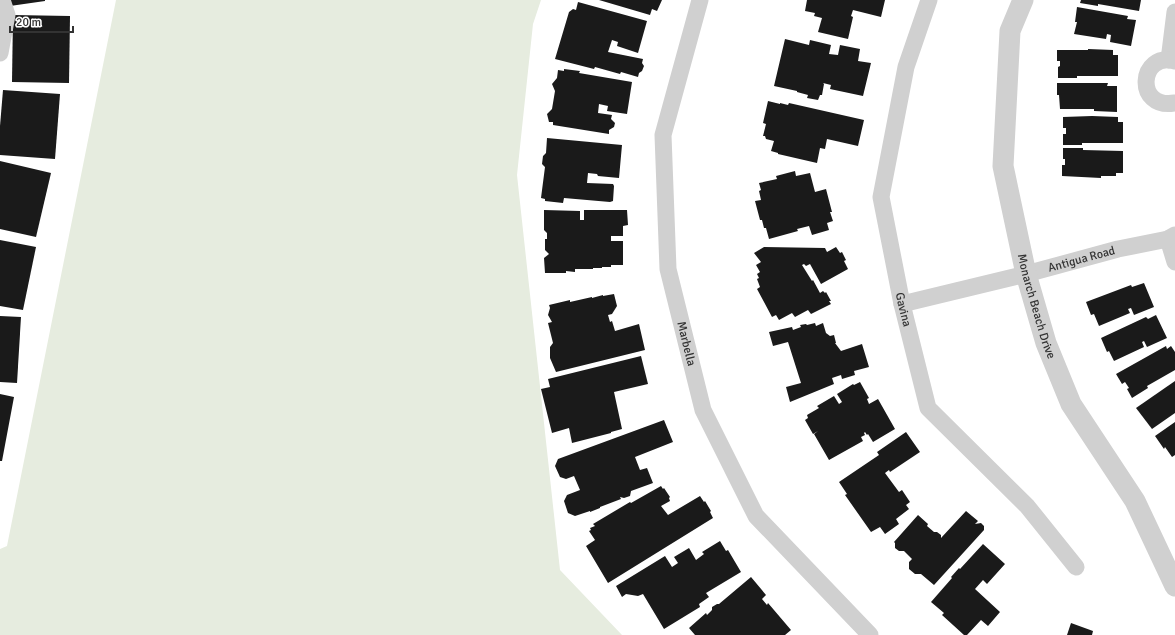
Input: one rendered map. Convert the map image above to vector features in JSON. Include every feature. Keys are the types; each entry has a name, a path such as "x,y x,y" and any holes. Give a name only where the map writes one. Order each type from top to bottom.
{"street":[{"path":"0,53 7,15 2,0"},
{"name":"Marbella","path":"700,0 663,135 668,269 703,410 756,516 870,635"},
{"name":"Gavina","path":"929,0 906,67 881,197 902,304 928,408 1027,506 1076,567"},
{"name":"Monarch Beach Drive","path":"1023,0 1010,31 1003,166 1026,274 1046,342 1071,404 1135,501 1175,586"},
{"path":"1175,12 1172,60 1161,60 1153,65 1148,72 1146,80 1146,88 1151,96 1166,104 1175,103"},
{"path":"1171,237 1175,262"},
{"name":"Antigua Road","path":"902,304 1171,237"}],"shaded area":[{"path":"116,0 541,0 533,24 517,175 560,570 622,635 0,635 0,549 7,546"}],"building":[{"path":"9,0 45,0 45,1 10,6"},
{"path":"599,0 662,0 657,11 652,9 650,15"},
{"path":"807,0 885,0 881,17 853,10 848,39 818,32 822,18 814,16 815,13 805,11"},
{"path":"1081,0 1141,0 1139,11 1098,4 1098,6 1080,3"},
{"path":"578,2 647,21 638,53 617,46 618,42 612,40 608,52 643,59 642,63 644,66 638,77 595,67 594,69 555,59 569,12 573,9 576,10"},
{"path":"1077,7 1128,16 1127,19 1136,20 1131,46 1110,42 1111,35 1107,34 1106,39 1074,34 1077,22 1075,22"},
{"path":"13,15 70,16 69,83 12,82"},
{"path":"785,39 809,45 810,40 831,45 829,54 838,55 840,45 860,49 858,61 871,63 863,96 830,89 831,85 823,83 822,95 820,95 818,100 807,98 808,95 797,91 774,86"},
{"path":"1057,50 1113,50 1113,55 1118,55 1118,76 1077,76 1077,78 1058,78 1058,67 1060,66 1060,61 1057,61"},
{"path":"564,69 632,82 627,114 607,111 608,106 599,104 598,113 612,115 611,119 615,123 614,127 609,130 609,134 553,125 553,122 549,122 547,114 552,109 555,91 552,84 557,78 558,70 564,71"},
{"path":"1057,83 1108,83 1107,86 1117,86 1117,112 1094,111 1094,109 1060,109 1059,95 1057,95"},
{"path":"3,90 60,94 55,159 0,155 0,126"},
{"path":"768,101 788,105 789,103 864,120 858,146 827,139 825,149 820,148 817,163 771,151 774,141 766,139 765,136 763,136 766,124 763,123"},
{"path":"1063,117 1118,117 1118,122 1123,122 1123,143 1082,143 1082,145 1063,145 1063,134 1066,134 1066,128 1063,128"},
{"path":"547,138 622,145 619,178 598,176 597,174 588,173 587,183 613,184 613,201 564,198 563,203 545,201 545,199 541,198 545,167 542,164 543,156 546,153"},
{"path":"1063,148 1123,151 1123,173 1116,173 1116,176 1101,176 1101,178 1062,176 1062,165 1065,165 1065,159 1063,159"},
{"path":"0,161 51,173 36,237 0,229"},
{"path":"795,171 796,176 810,173 815,192 826,189 833,221 827,223 829,230 812,235 809,226 797,229 798,231 769,239 766,228 764,228 762,220 760,220 755,201 761,200 759,183 777,179 776,176"},
{"path":"544,210 580,211 580,220 584,220 584,210 627,210 628,225 623,226 623,236 611,236 611,241 623,241 623,265 611,265 611,267 593,269 575,269 575,272 566,271 566,273 545,273 544,258 549,254 545,250 545,239 547,239 547,233 544,230"},
{"path":"0,240 36,247 23,310 0,306"},
{"path":"764,247 825,248 827,252 836,247 840,253 842,252 848,269 821,284 810,264 806,266 804,264 802,265 820,293 823,291 825,293 826,292 831,304 811,314 808,310 795,317 792,313 779,320 776,315 772,317 757,289 760,287 757,274 760,272 756,265 761,262 754,253"},
{"path":"1144,283 1154,307 1134,315 1131,308 1128,309 1130,313 1099,326 1094,314 1091,315 1086,302 1131,285 1132,287"},
{"path":"614,294 617,306 612,314 608,315 610,322 612,321 615,331 639,324 645,350 556,372 550,358 550,347 553,343 548,323 552,322 548,315 550,308 549,305 570,300 570,302"},
{"path":"1156,315 1167,338 1147,347 1144,341 1142,342 1144,347 1114,361 1109,351 1107,352 1101,338 1146,317 1148,319"},
{"path":"0,316 21,317 17,383 0,382"},
{"path":"815,323 816,326 823,323 826,333 830,336 834,335 835,343 841,351 862,344 869,367 854,371 855,375 842,379 841,375 832,378 834,384 790,402 786,387 801,383 788,342 773,346 769,332 792,327 793,330 801,327 800,325"},
{"path":"1166,346 1167,349 1171,346 1175,352 1175,370 1147,386 1148,388 1132,398 1127,389 1129,388 1125,382 1122,384 1116,374"},
{"path":"641,356 648,384 614,392 622,429 572,443 569,428 552,433 541,389 550,387 548,379"},
{"path":"1175,381 1175,413 1152,429 1136,408"},
{"path":"860,382 869,398 867,399 869,404 878,399 895,429 873,442 865,432 865,435 861,437 863,441 829,460 814,434 818,431 813,434 805,420 808,418 807,415 819,408 817,406 834,396 839,404 842,402 837,394 853,384 854,385"},
{"path":"0,394 14,397 2,461 0,461"},
{"path":"664,420 673,442 635,457 640,470 647,468 653,483 631,491 630,496 624,498 620,497 621,499 590,512 575,516 568,513 564,501 567,495 580,490 574,476 566,479 560,477 555,466 558,459"},
{"path":"1175,422 1175,455 1172,457 1155,436"},
{"path":"906,432 920,452 890,472 889,470 885,473 899,492 902,490 910,502 906,505 909,509 896,519 899,524 885,534 880,527 871,532 845,495 847,494 839,482 879,455 877,452"},
{"path":"661,486 670,497 670,501 661,506 668,515 700,496 711,511 710,512 713,518 608,583 586,546 595,540 589,531 591,530 590,528 595,526 593,524 630,502 631,503"},
{"path":"966,511 978,521 975,524 981,523 984,526 984,530 934,585 921,574 915,574 909,569 909,562 912,559 904,551 899,551 895,548 894,542 918,515 928,524 927,526 934,532 941,535 941,538"},
{"path":"720,541 726,551 728,550 741,572 706,593 709,597 699,604 700,607 664,629 643,594 638,596 626,594 622,597 616,586 665,556 672,567 678,563 674,557 689,548 696,560 704,554 702,552"},
{"path":"983,544 1005,564 987,584 983,580 975,589 1000,612 988,626 981,620 967,635 964,635 942,615 944,613 931,602 959,568 960,569"},
{"path":"751,577 766,595 762,599 767,605 768,603 791,630 785,635 695,635 689,628 706,613 707,615 712,610 712,607 719,604"},
{"path":"1071,623 1093,631 1092,635 1067,635"}]}
